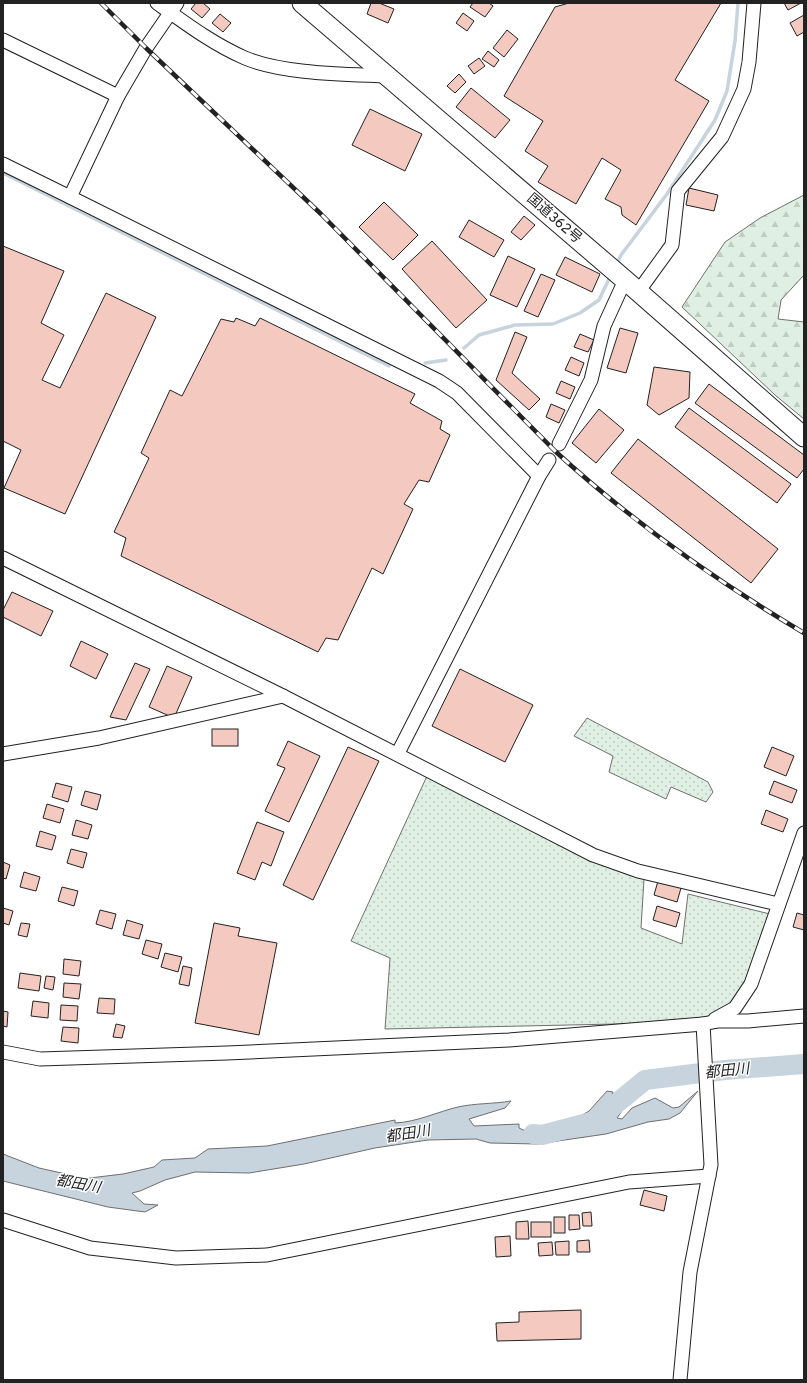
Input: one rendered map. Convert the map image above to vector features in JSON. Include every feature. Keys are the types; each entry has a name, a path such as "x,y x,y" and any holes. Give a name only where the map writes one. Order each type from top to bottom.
{"highway":[{"name":"国道362号","path":"302,3 804,437"}],"street":[{"path":"156,3 174,8 207,38 245,58 271,66 302,70 387,76"},
{"path":"559,444 591,380 604,326 631,286 672,245 678,191 722,137 744,89 749,62 754,3"},
{"path":"70,197 118,96 146,48 174,8"},
{"path":"3,40 118,96"},
{"path":"3,164 439,381 456,393 538,476"},
{"path":"398,753 538,476 549,460"},
{"path":"3,558 398,753 593,855 638,870 778,904"},
{"path":"3,754 99,738 283,696"},
{"path":"703,1024 735,1008 751,984 804,833"},
{"path":"3,1052 40,1059 227,1053 509,1040 703,1024 718,1021 748,1021 804,1016"},
{"path":"680,1380 690,1272 710,1171 703,1024"},
{"path":"3,1220 90,1248 176,1258 267,1255 629,1182 710,1171"}],"green space":[{"path":"804,195 804,275 781,300 778,319 804,322 804,419 775,395 682,307 725,242 760,218"},
{"path":"587,718 708,782 713,792 706,802 671,787 666,799 609,772 613,756 574,736"},
{"path":"427,776 644,879 641,928 682,944 688,894 774,915 764,968 735,1000 708,1022 385,1029 390,958 351,941"}],"water":[{"path":"607,1091 613,1092 600,1111 617,1111 624,1108 617,1118 622,1119 632,1108 655,1098 673,1108 679,1107 698,1091 680,1113 669,1119 648,1122 606,1134 537,1144 490,1143 476,1139 428,1140 375,1148 304,1164 249,1173 195,1172 165,1180 132,1193 144,1204 158,1205 145,1212 108,1207 3,1181 3,1154 39,1168 75,1176 81,1179 123,1174 154,1167 162,1160 195,1158 208,1149 267,1146 395,1120 395,1123 411,1121 450,1109 478,1104 511,1101 505,1108 469,1119 474,1126 519,1124 519,1128 532,1132 575,1128 569,1123 589,1111"}],"building":[{"path":"196,3 203,3 210,9 202,18 191,9"},
{"path":"371,3 379,3 394,9 388,23 367,14"},
{"path":"473,3 489,3 493,6 485,17 470,7"},
{"path":"569,3 721,3 675,80 709,101 636,225 622,215 621,207 605,199 621,170 602,158 576,204 538,182 548,166 525,151 543,121 504,96 555,7"},
{"path":"784,3 801,3 788,10"},
{"path":"463,13 474,21 467,31 456,23"},
{"path":"220,14 231,23 223,32 212,23"},
{"path":"804,15 804,32 797,36 790,23"},
{"path":"507,30 518,39 504,57 493,48"},
{"path":"488,51 499,60 494,67 482,59"},
{"path":"479,58 485,66 474,74 468,66"},
{"path":"459,74 466,82 455,93 447,86"},
{"path":"471,88 510,120 495,138 456,107"},
{"path":"370,109 422,134 405,171 352,145"},
{"path":"689,188 718,195 714,211 686,205"},
{"path":"384,202 418,235 393,260 359,227"},
{"path":"524,216 535,225 521,240 511,232"},
{"path":"469,220 504,240 494,257 459,237"},
{"path":"432,241 487,300 456,328 402,269"},
{"path":"3,246 64,271 41,323 64,335 42,380 60,388 106,293 156,317 65,514 4,488 21,450 3,441"},
{"path":"508,256 535,269 517,307 490,295"},
{"path":"565,257 600,274 592,292 556,275"},
{"path":"541,274 555,280 538,317 524,311"},
{"path":"236,318 255,326 260,318 415,394 410,403 442,421 440,429 450,435 429,482 419,480 404,504 413,509 383,574 372,568 338,640 326,638 318,652 121,556 126,538 114,532 149,458 141,453 170,390 182,396 221,319 234,322"},
{"path":"620,328 638,333 626,373 607,368"},
{"path":"515,332 527,337 512,373 540,399 529,410 496,380"},
{"path":"580,334 594,340 588,352 574,347"},
{"path":"571,357 584,363 579,376 565,370"},
{"path":"654,367 690,372 689,398 659,415 647,405"},
{"path":"561,381 575,387 570,399 556,393"},
{"path":"709,384 804,455 804,469 797,478 695,403"},
{"path":"551,404 565,410 559,423 546,417"},
{"path":"689,408 791,484 777,503 675,427"},
{"path":"599,409 624,430 596,463 572,443"},
{"path":"638,439 778,549 751,583 611,473"},
{"path":"12,592 53,611 41,636 3,617 3,610"},
{"path":"81,641 108,654 96,679 70,666"},
{"path":"135,663 150,669 126,720 110,717"},
{"path":"167,666 192,677 174,718 149,707"},
{"path":"460,669 533,705 505,762 432,726"},
{"path":"212,729 238,729 238,746 212,746"},
{"path":"288,741 320,756 289,822 265,811 285,768 277,765"},
{"path":"348,747 379,761 313,900 283,885"},
{"path":"772,747 794,756 786,776 764,767"},
{"path":"774,781 797,790 792,803 769,794"},
{"path":"56,783 72,787 68,802 52,797"},
{"path":"85,791 101,795 97,810 81,805"},
{"path":"47,804 64,809 60,823 43,818"},
{"path":"766,810 788,819 783,832 761,824"},
{"path":"76,820 92,825 88,839 72,835"},
{"path":"257,822 284,832 271,866 262,862 255,880 237,873"},
{"path":"40,831 56,836 52,850 36,846"},
{"path":"71,849 87,853 83,868 67,863"},
{"path":"3,862 10,865 6,879 3,878"},
{"path":"24,872 40,877 36,891 20,887"},
{"path":"658,881 681,888 677,902 654,895"},
{"path":"62,887 78,891 74,906 58,901"},
{"path":"657,906 680,913 676,927 653,920"},
{"path":"3,908 13,911 9,925 3,923"},
{"path":"100,910 116,914 112,929 96,924"},
{"path":"797,913 804,915 804,930 793,927"},
{"path":"127,920 143,925 139,939 123,935"},
{"path":"21,923 30,924 27,937 18,935"},
{"path":"214,923 240,928 238,936 277,943 259,1035 195,1023"},
{"path":"146,940 162,944 158,959 142,954"},
{"path":"165,953 182,957 178,972 161,967"},
{"path":"64,959 81,961 79,976 63,974"},
{"path":"183,966 192,968 189,986 179,984"},
{"path":"20,973 41,976 39,991 18,988"},
{"path":"46,976 55,977 53,990 44,988"},
{"path":"64,983 81,984 79,999 63,997"},
{"path":"99,998 115,999 114,1014 97,1013"},
{"path":"33,1001 49,1003 48,1018 31,1016"},
{"path":"61,1005 78,1006 77,1021 60,1020"},
{"path":"3,1011 8,1012 7,1027 3,1026"},
{"path":"116,1024 125,1026 122,1038 113,1037"},
{"path":"63,1027 79,1028 78,1043 61,1041"},
{"path":"644,1190 667,1196 664,1211 640,1205"},
{"path":"591,1212 592,1226 583,1226 582,1213"},
{"path":"569,1215 579,1215 580,1229 569,1230"},
{"path":"554,1217 565,1217 565,1233 554,1233"},
{"path":"528,1221 529,1239 516,1239 516,1222"},
{"path":"531,1222 551,1222 551,1237 531,1237"},
{"path":"510,1236 511,1256 496,1257 495,1237"},
{"path":"589,1240 590,1252 577,1252 577,1241"},
{"path":"569,1241 569,1255 556,1255 555,1242"},
{"path":"552,1242 553,1255 539,1256 538,1243"},
{"path":"581,1310 581,1339 497,1341 496,1323 519,1322 519,1312"}],"waterway":[{"path":"616,266 621,255 667,194 715,120 727,91 735,41 738,3"},
{"path":"3,173 389,366"},
{"path":"464,348 479,335 515,325 553,324 580,313 599,300 611,275"},
{"path":"425,363 446,360"},
{"name":"都田川","path":"533,1134 542,1135 595,1121 645,1080 725,1070 804,1064"}],"railway":[{"path":"101,3 146,48 321,214 555,451 584,477 613,502 706,571 804,633"}]}
